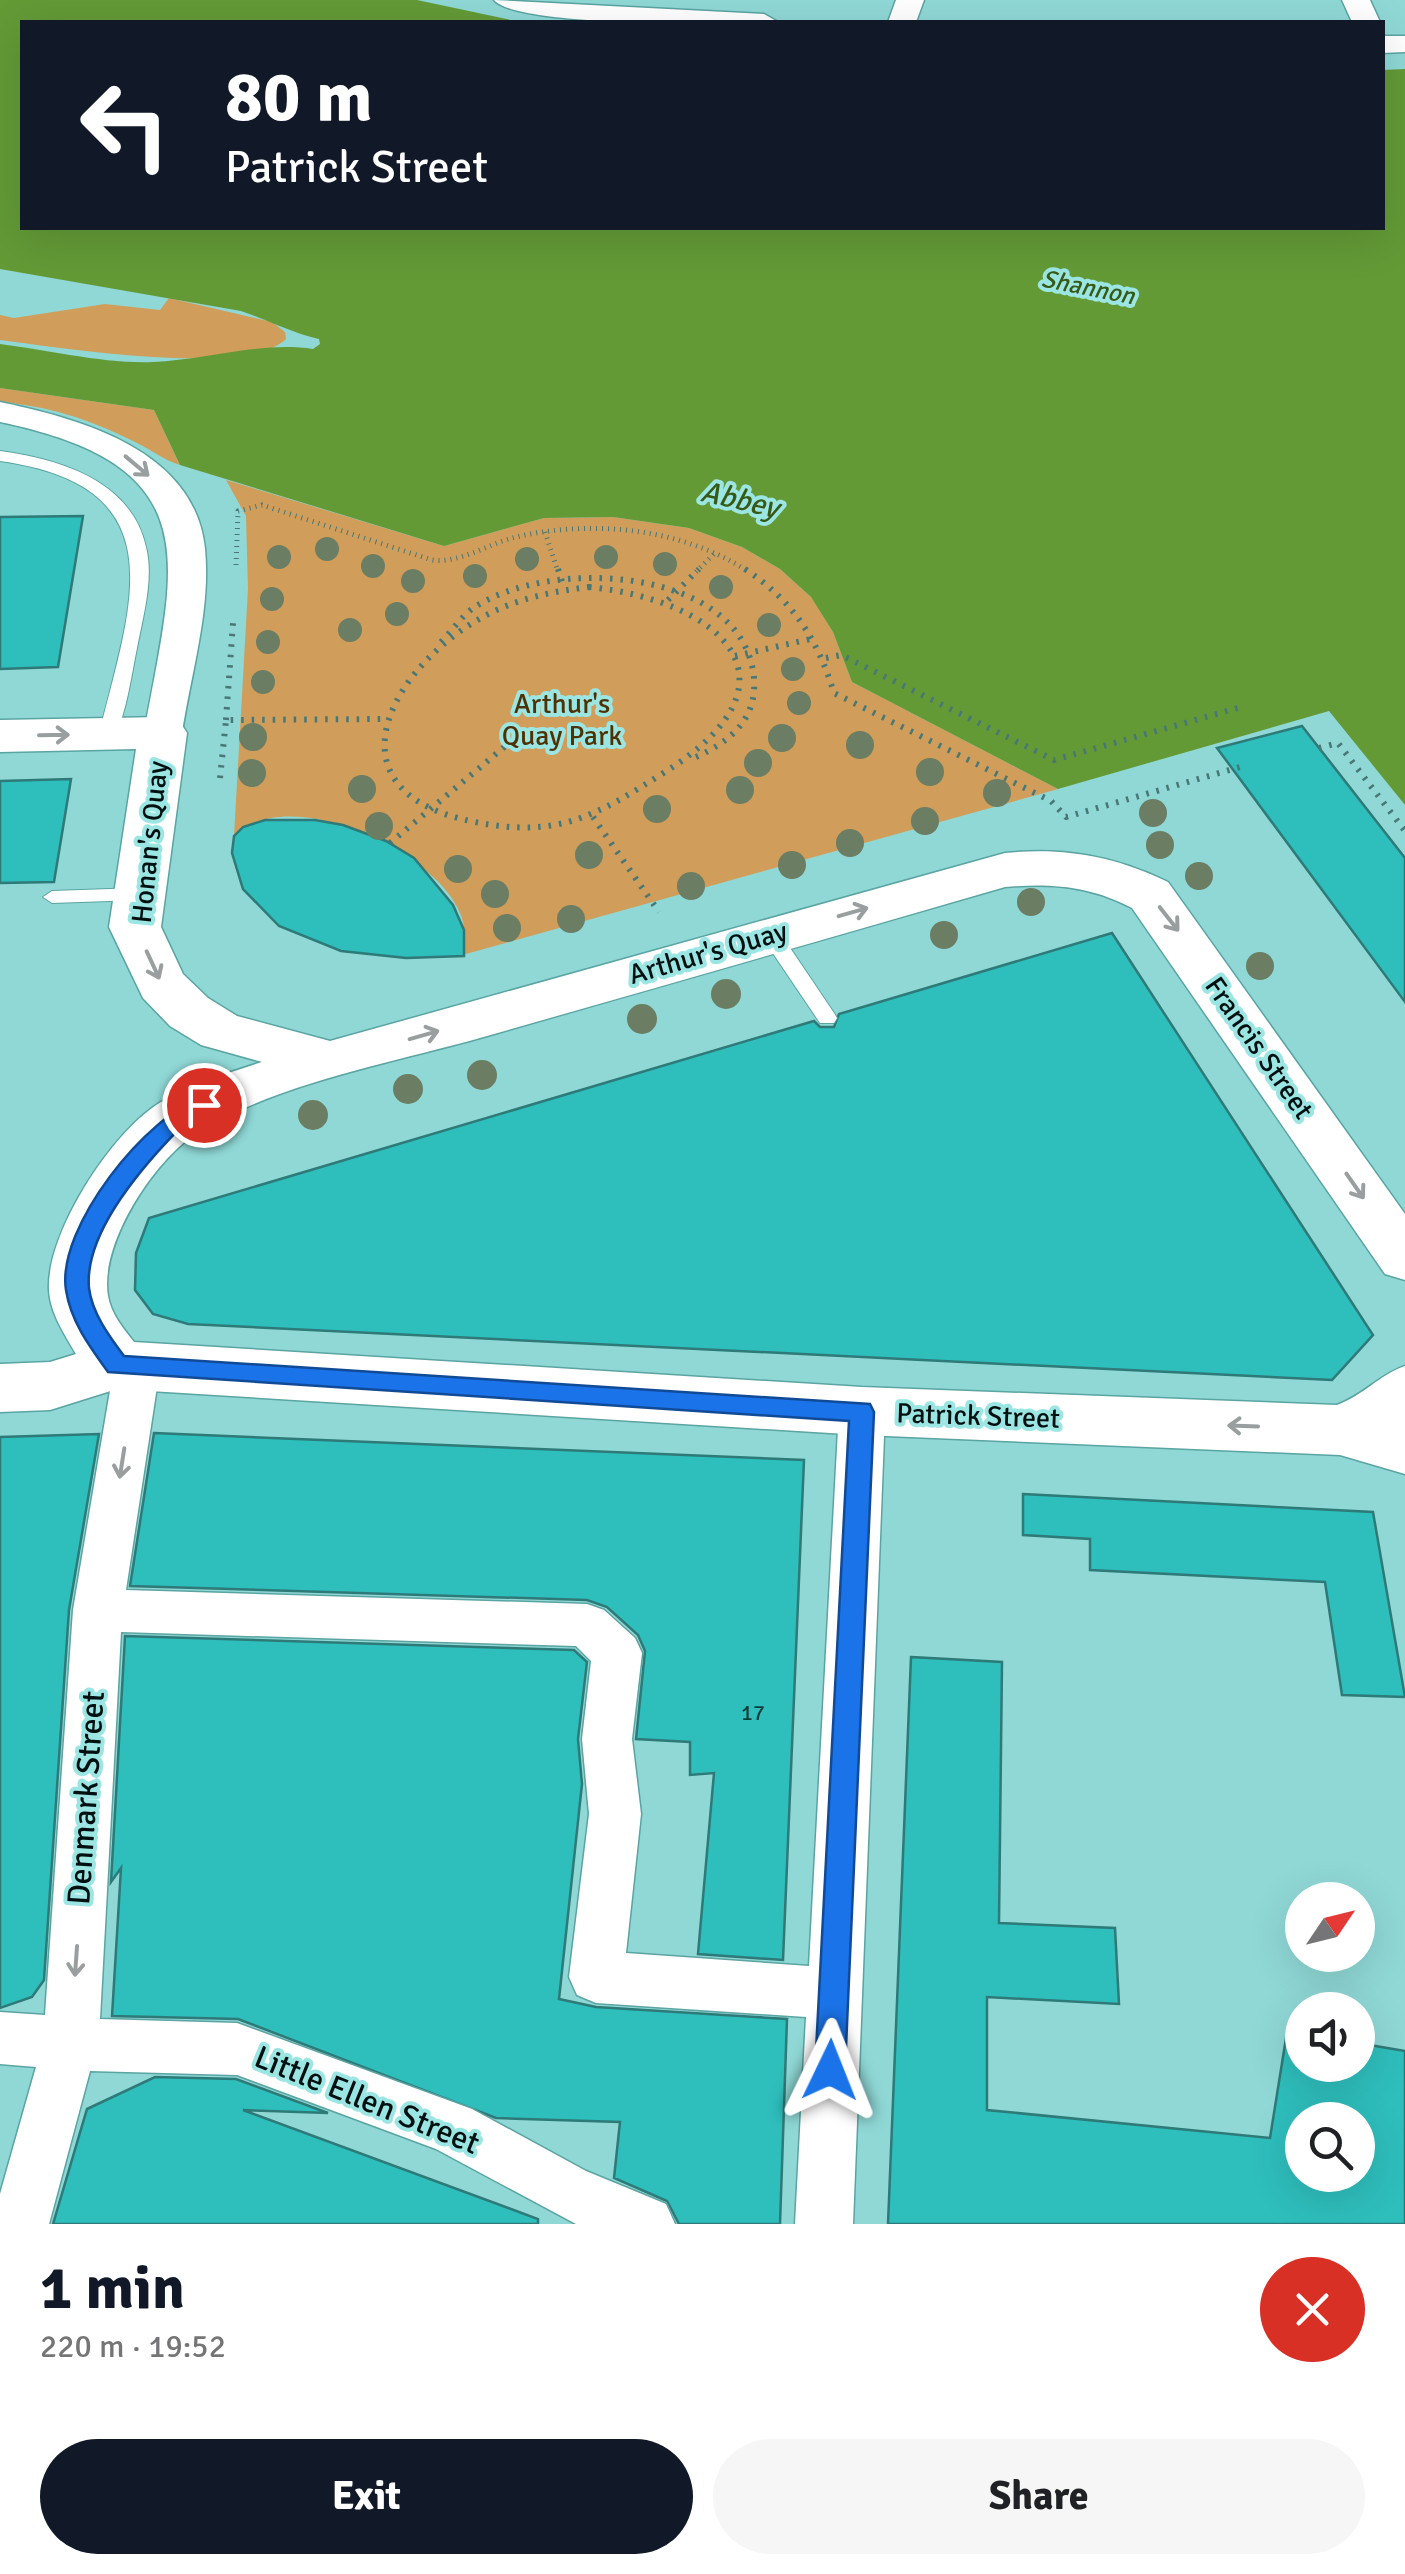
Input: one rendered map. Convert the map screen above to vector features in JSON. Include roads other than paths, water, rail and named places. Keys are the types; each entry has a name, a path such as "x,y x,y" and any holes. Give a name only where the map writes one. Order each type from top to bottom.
{"main road":[{"path":"0,736 162,733"},
{"name":"Honan's Quay","path":"162,733 136,927 162,984 189,1012 220,1031 330,1061"},
{"name":"Arthur's Quay","path":"330,1061 1004,870 1089,868"},
{"name":"Francis Street","path":"1089,868 1150,895 1405,1258"},
{"path":"0,1388 50,1386 127,1366 90,1328 77,1286 91,1226 131,1165 175,1119 234,1091 330,1061"},
{"name":"Patrick Street","path":"127,1366 862,1412 1340,1430 1405,1449"},
{"name":"Patrick Street","path":"1340,1430 1387,1411 1405,1390"}],"street":[{"path":"508,0 742,20"},
{"name":"Honan's Quay","path":"0,412 52,421 114,448 139,465 158,486 181,523 187,545 186,583 162,733"},
{"name":"Denmark Street","path":"20,2224 70,2042 98,1610 127,1366"},
{"path":"824,2224 862,1412"},
{"path":"98,1610 587,1625 617,1653 607,1739 615,1814 596,1977 833,1993"},
{"name":"Little Ellen Street","path":"0,2038 238,2049 452,2128 567,2192 646,2224"}],"lane":[{"path":"0,456 66,469 96,485 116,504 140,548 130,642 108,734"},
{"path":"52,897 139,894"},
{"path":"771,935 826,1018"}],"water":[{"path":"0,0 417,0 511,20 20,20 20,230 1385,230 1385,70 1405,69 1405,805 1329,711 1058,789 852,682 833,632 811,597 780,569 742,547 689,528 613,517 544,518 444,546 180,465 154,410 0,388 0,344 134,362 173,361 274,347 313,349 320,344 319,339 241,311 0,269"}],"water label":[{"name":"Shannon","path":"1088,287"},
{"name":"Abbey","path":"740,500"}],"park label":[{"name":"Arthur's Quay Park","path":"562,720"}]}
